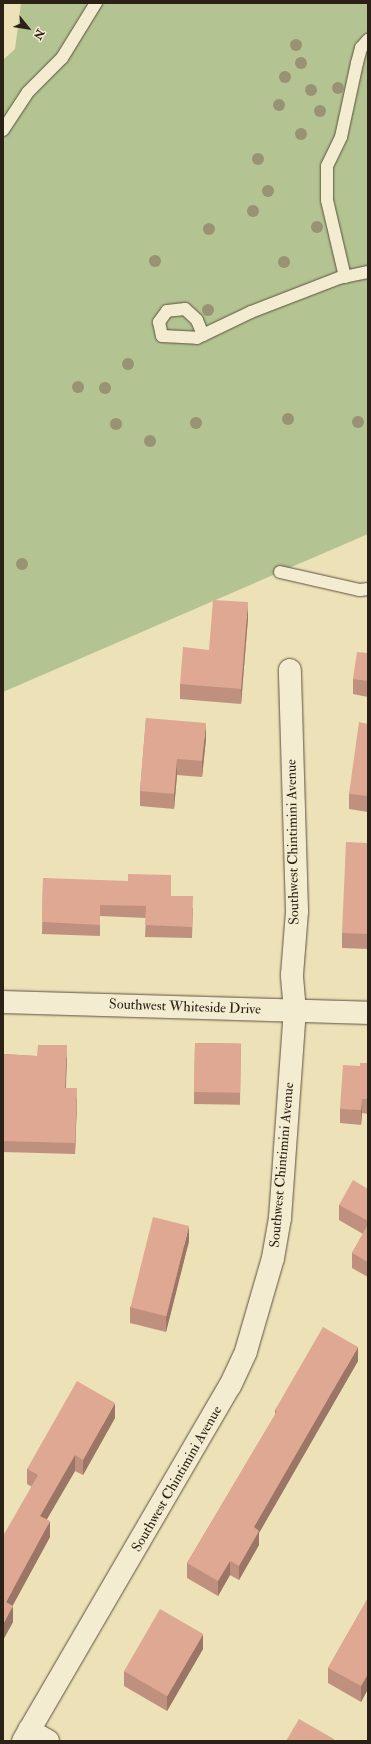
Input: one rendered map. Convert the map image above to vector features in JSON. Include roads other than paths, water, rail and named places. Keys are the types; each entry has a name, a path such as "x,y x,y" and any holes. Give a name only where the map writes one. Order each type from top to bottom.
{"street":[{"name":"Southwest Chintimini Avenue","path":"26,1735 192,1455 230,1386 246,1351 271,1265 280,1218 295,1011 292,975 298,912 290,670"},
{"name":"Southwest Whiteside Drive","path":"3,1002 368,1013"},
{"path":"26,1735 48,1741"}],"lane":[{"path":"3,130 28,92 62,58 96,3"},
{"path":"345,277 326,200 327,166 342,136 356,63 361,48 368,40"},
{"path":"203,335 251,312 345,277 368,272"},
{"path":"280,572 360,590 368,589"}]}
